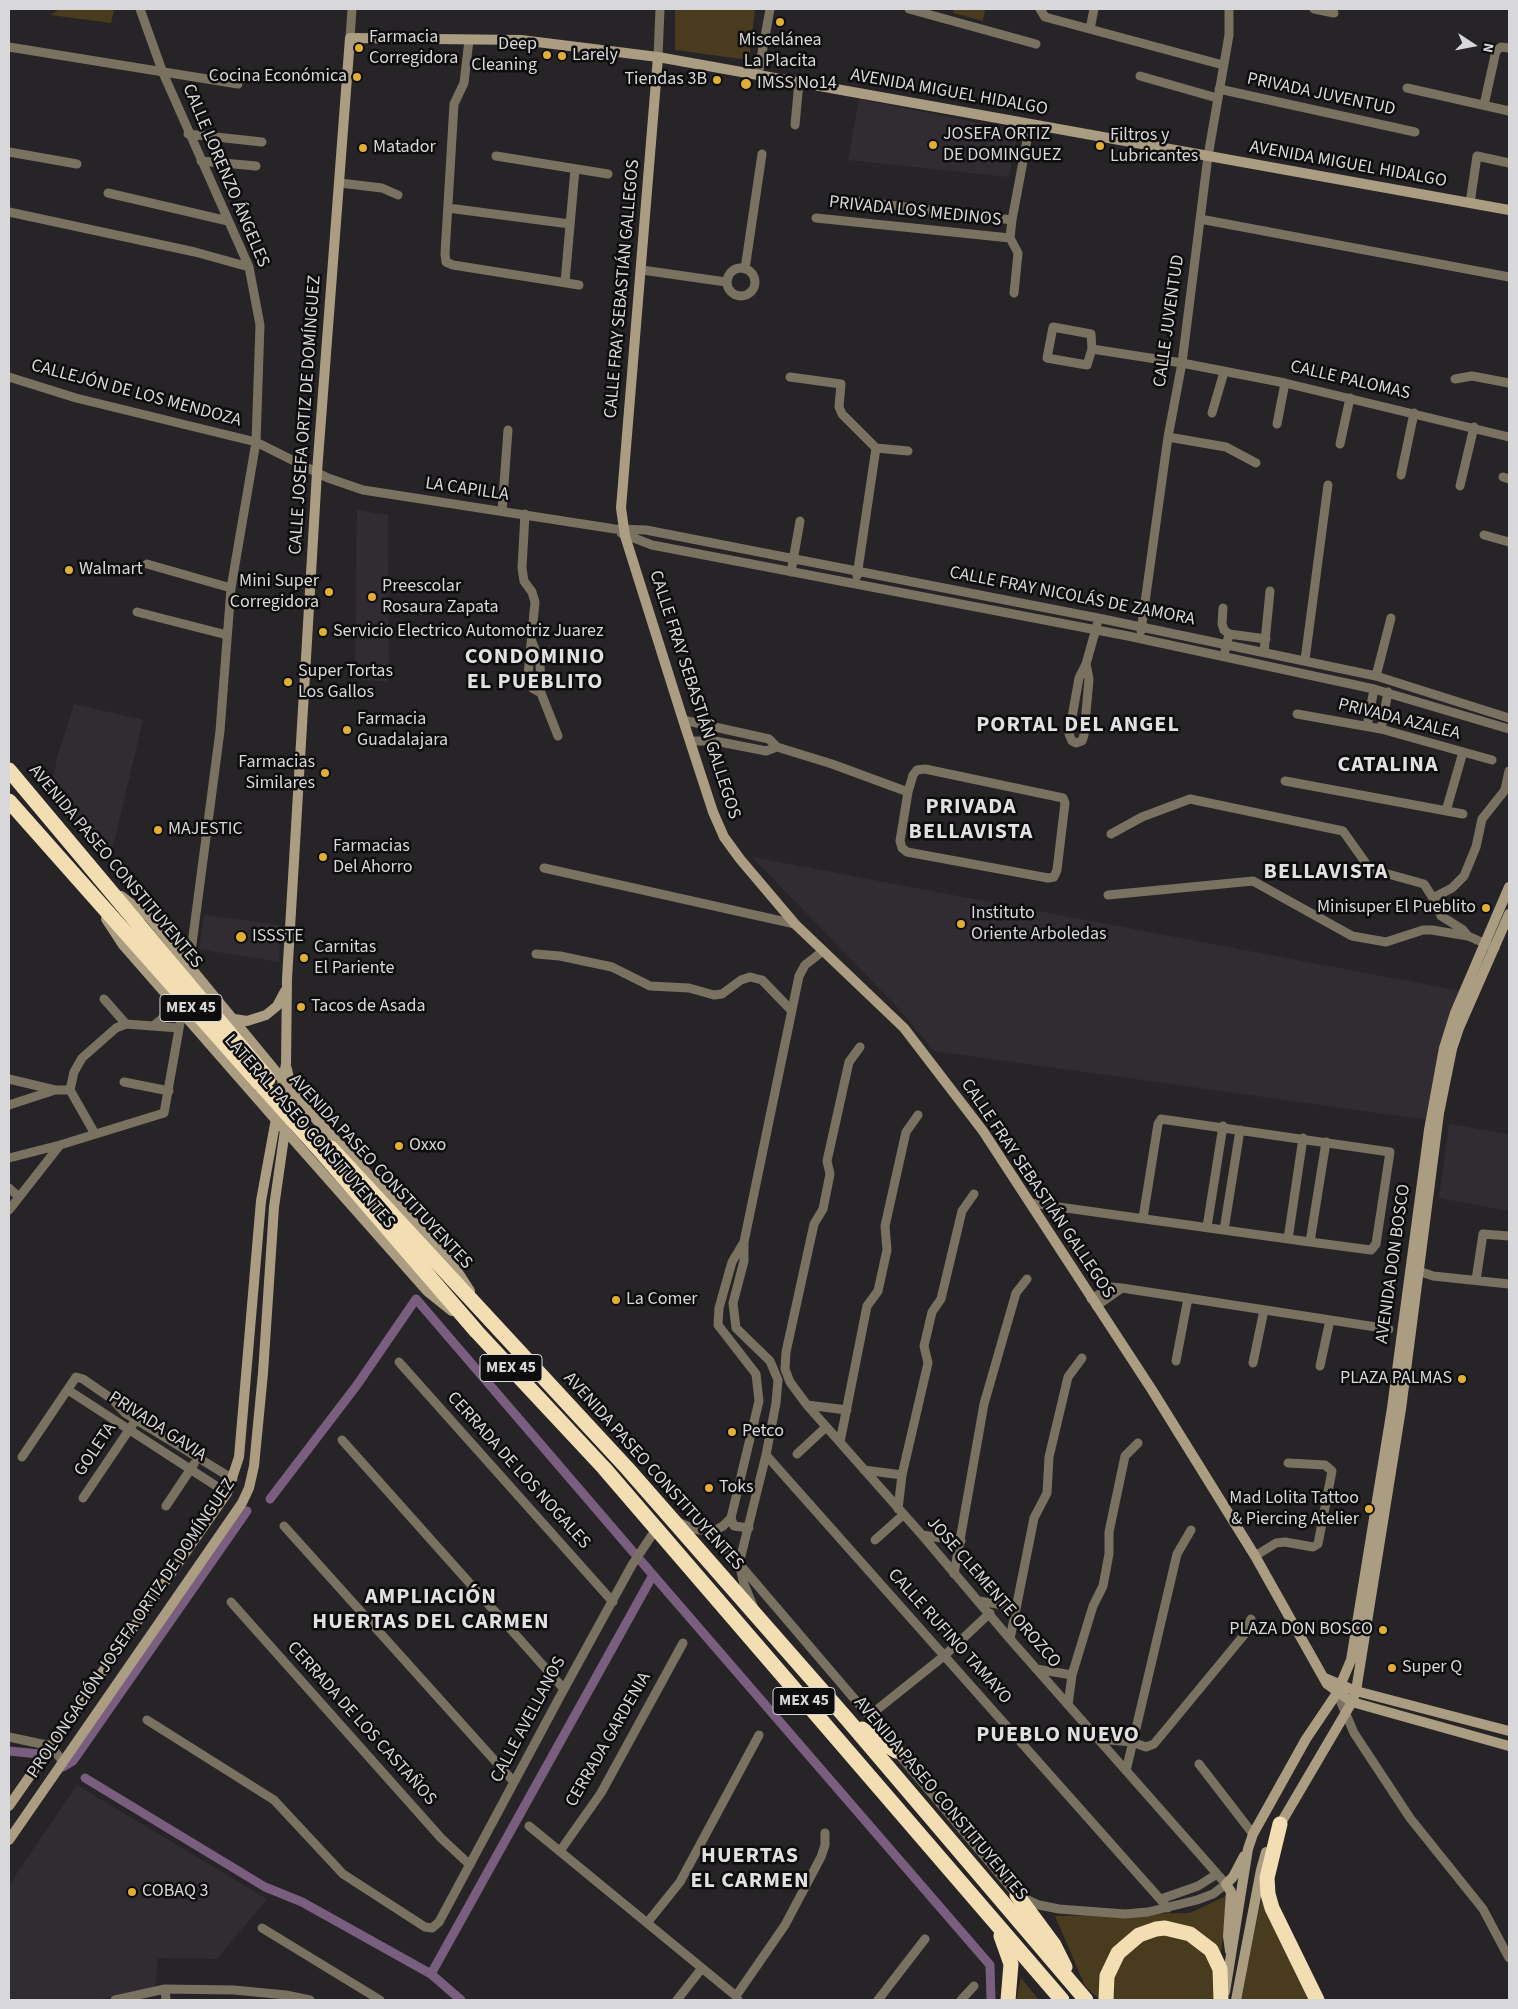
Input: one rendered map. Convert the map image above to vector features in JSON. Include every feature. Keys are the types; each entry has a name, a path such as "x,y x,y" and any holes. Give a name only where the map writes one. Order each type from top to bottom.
{"highway":[{"name":"AVENIDA PASEO CONSTITUYENTES","path":"9,770 132,918 430,1266 477,1332 545,1404 656,1528 1062,2000"},
{"name":"AVENIDA PASEO CONSTITUYENTES","path":"9,801 121,930 325,1156 430,1266 490,1320 672,1520 847,1719 1086,2000"},
{"path":"847,1719 896,1751"},
{"path":"1280,1824 1267,1878 1268,1894 1272,1908 1317,2000"},
{"path":"1017,1895 1054,1945 1074,1986"},
{"path":"995,1923 1011,1964 1008,2000"},
{"path":"1106,2000 1107,1976 1118,1953 1139,1935 1165,1928 1190,1934 1211,1950 1220,1969 1222,2000"}],"street":[{"name":"CALLE LORENZO ÁNGELES","path":"140,9 162,73 249,267 260,325 256,442 231,588 220,731 189,967"},
{"name":"CALLE JOSEFA ORTIZ DE DOMÍNGUEZ","path":"284,1129 291,1088 286,1064 287,985 317,472 352,9"},
{"name":"CALLE FRAY SEBASTIÁN GALLEGOS","path":"660,9 642,270 621,508 621,531 713,812 724,836 740,859 795,924 904,1028 983,1131 1152,1390 1255,1556 1327,1684 1339,1689 1345,1714 1354,1733 1410,1818 1483,1908 1509,1958"},
{"path":"758,75 770,9"},
{"path":"909,9 1036,44"},
{"path":"1040,9 1045,17 1224,65"},
{"path":"1090,29 1094,9"},
{"name":"CALLE JUVENTUD","path":"1140,638 1168,437 1182,362 1208,156 1224,65 1230,9"},
{"path":"1314,9 1334,13"},
{"name":"AVENIDA MIGUEL HIDALGO","path":"350,38 520,40 658,57 1509,210"},
{"path":"469,40 464,83 454,104 444,254 446,262 453,265 579,285"},
{"path":"1484,105 1496,51 1501,47 1509,48"},
{"path":"9,48 238,84"},
{"name":"PRIVADA JUVENTUD","path":"1140,76 1218,94 1415,132"},
{"path":"795,125 799,82"},
{"path":"1407,88 1509,111"},
{"name":"PRIVADA LOS MEDINOS","path":"1014,293 1018,253 1010,238 1030,124"},
{"path":"188,134 262,142"},
{"path":"9,152 77,164"},
{"path":"745,269 762,154"},
{"path":"496,156 608,174"},
{"path":"1470,203 1477,156 1509,163"},
{"path":"201,161 256,166"},
{"path":"565,282 575,169"},
{"path":"340,183 382,188 398,195"},
{"path":"108,193 228,221"},
{"name":"PRIVADA LOS MEDINOS","path":"857,201 1012,220"},
{"path":"448,208 570,224"},
{"path":"9,212 195,252 249,267"},
{"name":"PRIVADA LOS MEDINOS","path":"816,218 1010,238"},
{"path":"1200,219 1509,277"},
{"path":"734,269 745,269 751,272 754,278 754,289 745,296 734,295 729,291 726,282 730,272 734,269"},
{"path":"642,270 726,282"},
{"path":"1053,327 1091,334 1092,350 1087,365 1050,360 1047,358 1046,353 1053,327"},
{"name":"CALLE PALOMAS","path":"1092,350 1182,362 1285,383 1474,427 1509,437"},
{"path":"1212,413 1224,372"},
{"path":"1455,379 1472,376 1509,383"},
{"name":"CALLEJÓN DE LOS MENDOZA","path":"9,377 76,398 256,442"},
{"path":"790,377 840,384 839,407 842,414 876,448 908,451"},
{"path":"1277,424 1285,383"},
{"path":"1340,444 1350,398"},
{"path":"1401,474 1414,413"},
{"path":"1460,486 1474,427"},
{"path":"502,511 508,430"},
{"path":"1168,437 1226,447 1256,463"},
{"path":"256,442 317,472"},
{"path":"856,585 876,448"},
{"name":"LA CAPILLA","path":"317,472 363,490 525,514 621,531"},
{"path":"1305,660 1328,485"},
{"path":"525,514 522,568 524,581 532,592 534,602 528,675 532,688 541,693 558,736"},
{"path":"791,572 800,521"},
{"name":"CALLE FRAY NICOLÁS DE ZAMORA","path":"621,531 646,530 1305,660 1376,676 1509,718"},
{"name":"CALLE FRAY NICOLÁS DE ZAMORA","path":"621,531 652,545 1140,638 1357,685 1388,692 1509,730"},
{"path":"1484,535 1509,542"},
{"path":"147,564 231,588"},
{"path":"1264,652 1270,590"},
{"path":"1223,608 1222,624 1224,630 1229,634 1266,639"},
{"path":"137,612 227,635"},
{"path":"1086,664 1089,679 1084,735 1082,741 1076,743 1072,741 1069,734 1079,678 1086,664 1098,618"},
{"path":"1376,676 1391,618"},
{"path":"1224,657 1229,634"},
{"path":"1357,685 1359,672"},
{"path":"1367,726 1374,689"},
{"path":"1381,729 1388,692"},
{"name":"PRIVADA AZALEA","path":"1297,714 1381,729 1492,760"},
{"path":"683,720 768,739 777,747 832,764 908,792"},
{"path":"690,741 715,740 766,751 777,747"},
{"path":"1446,811 1463,752"},
{"path":"925,769 1063,798 1065,803 1058,870 1054,877 1048,878 907,852 902,848 900,841 908,792 913,774 917,770 925,769"},
{"path":"1432,898 1452,888 1464,876 1476,847 1482,819 1505,790 1509,771"},
{"path":"1285,781 1463,814"},
{"path":"1110,834 1142,817 1161,811 1185,799 1343,831 1370,870 1424,884 1441,916 1462,929 1468,936"},
{"path":"544,868 795,924"},
{"path":"1108,894 1253,881 1352,936 1386,942 1428,929 1468,936 1490,946"},
{"name":"LATERAL PASEO CONSITUYENTES","path":"106,885 149,917 310,1113 452,1263 490,1320"},
{"name":"AVENIDA DON BOSCO","path":"1490,946 1509,887"},
{"name":"LATERAL PASEO CONSITUYENTES","path":"91,895 123,945 297,1144 427,1291 477,1332"},
{"name":"AVENIDA DON BOSCO","path":"1236,2000 1261,1870 1268,1845 1352,1702 1356,1691 1401,1409 1419,1271 1435,1112 1452,1020 1490,946 1509,914"},
{"path":"759,1619 744,1584 739,1564 766,1455 776,1403 778,1380 770,1361 736,1328 733,1303 744,1261 744,1242 799,976 805,965 823,950"},
{"path":"536,954 560,956 612,967 650,986 689,988 714,995 722,994 741,980 756,978 762,980 791,1010"},
{"path":"234,1020 247,1021 266,1015 281,1000 287,985"},
{"path":"104,999 126,1024"},
{"path":"153,1026 180,1010"},
{"path":"9,1158 160,1115 166,1107 180,1028 180,1010"},
{"path":"95,1134 70,1090 74,1072 82,1058 116,1028 126,1024 180,1028"},
{"name":"JOSE CLEMENTE OROZCO","path":"860,1047 849,1062 828,1161 830,1174 823,1209 814,1224 786,1352 785,1369 790,1382 807,1405 922,1535 1036,1670 1226,1884"},
{"name":"CALLE JOSEFA ORTIZ DE DOMÍNGUEZ","path":"275,1119 286,1064"},
{"path":"9,1079 55,1090 70,1090"},
{"path":"124,1082 169,1091"},
{"path":"9,1105 55,1090"},
{"path":"297,1144 309,1132 310,1113"},
{"path":"840,1442 867,1306 878,1291 880,1283 887,1250 885,1226 906,1132 918,1115"},
{"name":"PROLONGACIÓN JOSEFA ORTIZ DE DOMÍNGUEZ","path":"9,1806 227,1493 233,1479 240,1447 261,1201 275,1119"},
{"path":"1030,1203 1371,1250 1374,1248 1390,1152 1223,1126 1161,1119 1158,1124 1142,1218"},
{"path":"1207,1228 1223,1126"},
{"name":"PROLONGACIÓN JOSEFA ORTIZ DE DOMÍNGUEZ","path":"9,1840 242,1503 249,1488 254,1466 264,1373 274,1207 284,1129"},
{"path":"1224,1230 1240,1130"},
{"name":"AVENIDA DON BOSCO","path":"1248,1849 1253,1834 1339,1689 1353,1652 1433,1132"},
{"path":"313,1161 314,1147 318,1138 331,1136"},
{"path":"1288,1239 1303,1138"},
{"path":"1310,1242 1326,1142"},
{"path":"9,1210 60,1145"},
{"path":"9,1188 19,1197"},
{"path":"875,1540 900,1512 902,1475 928,1363 924,1346 932,1312 941,1298 962,1211 974,1194"},
{"path":"261,1201 267,1201 274,1207"},
{"path":"1476,1280 1483,1234 1509,1236"},
{"path":"672,1520 694,1529 712,1532 723,1526 730,1518 759,1401 756,1374 718,1325 719,1308 732,1262 744,1242"},
{"path":"1419,1271 1433,1276 1509,1284"},
{"path":"954,1574 984,1404 1016,1293 1027,1279"},
{"path":"1094,1302 1122,1288 1389,1329"},
{"path":"1176,1361 1188,1298"},
{"path":"1253,1363 1264,1310"},
{"path":"1320,1366 1330,1320"},
{"path":"1010,1639 1034,1518 1047,1494 1049,1457 1068,1377 1082,1358"},
{"name":"CERRADA DE LOS NOGALES","path":"399,1362 613,1602"},
{"name":"PRIVADA GAVIA","path":"227,1493 68,1390 76,1377 83,1379 112,1399 136,1420 233,1479"},
{"path":"22,1457 68,1390"},
{"path":"807,1405 846,1410"},
{"name":"GOLETA","path":"83,1498 136,1420"},
{"path":"796,1454 826,1427"},
{"path":"342,1440 564,1689"},
{"path":"1068,1705 1072,1675 1093,1606 1103,1586 1109,1554 1109,1532 1126,1456 1138,1443"},
{"name":"CALLE RUFINO TAMAYO","path":"766,1455 1168,1908"},
{"path":"166,1506 198,1457"},
{"path":"1255,1556 1269,1546 1283,1542 1313,1547 1318,1545 1332,1471 1325,1466 1288,1463"},
{"path":"864,1470 902,1475"},
{"path":"730,1518 734,1526 749,1528"},
{"path":"284,1526 514,1782"},
{"name":"CALLE AVELLANOS","path":"147,1720 274,1800 343,1874 425,1927 432,1928 439,1922 632,1565 656,1528"},
{"path":"1126,1770 1177,1554 1191,1530"},
{"path":"712,1532 870,1716 896,1751 1017,1895 1046,1906 1093,1913 1125,1914 1168,1908 1213,1894 1233,1877 1248,1849"},
{"path":"922,1535 961,1541"},
{"path":"979,1601 1015,1607"},
{"name":"CERRADA DE LOS CASTAÑOS","path":"231,1602 441,1838 470,1865"},
{"path":"870,1716 944,1656 990,1614"},
{"path":"1099,1739 1132,1742 1146,1747 1157,1741 1244,1635 1251,1619"},
{"name":"CERRADA GARDENIA","path":"560,1851 602,1793 683,1643"},
{"path":"1036,1670 1072,1675"},
{"path":"1339,1689 1356,1691 1509,1731"},
{"path":"1339,1689 1352,1702 1509,1746"},
{"path":"1316,1726 1322,1723 1328,1727 1328,1740"},
{"path":"647,1923 680,1882 759,1735"},
{"path":"9,1737 51,1746 63,1762"},
{"path":"1199,1764 1253,1834"},
{"path":"530,1826 737,1998 785,1925 821,1857 825,1845 825,1833"},
{"path":"1222,2000 1232,1961 1248,1849"},
{"path":"1161,1899 1198,1886 1217,1874"},
{"path":"1226,1884 1231,1892 1228,1936 1232,1961"},
{"path":"262,1928 380,2000"},
{"path":"878,2000 925,1939"},
{"path":"676,2000 702,1968"},
{"path":"961,2000 974,1986"},
{"path":"165,1990 166,2000"},
{"path":"115,2000 165,1990 234,1990 286,1995 310,2000"}],"shaded area":[{"path":"59,9 114,10 111,23 51,15"},
{"path":"675,9 755,9 749,60 675,50"},
{"path":"954,9 985,9 983,21 953,13"},
{"name":"JOSEFA ORTIZ DE DOMINGUEZ","path":"859,99 1018,131 1009,177 848,160"},
{"name":"Preescolar Rosaura Zapata","path":"357,510 388,515 389,682 355,679"},
{"path":"74,704 143,720 110,859 49,795 57,758"},
{"name":"Instituto Oriente Arboledas","path":"752,857 1461,991 1428,1120 934,1051 898,1008"},
{"name":"ISSSTE","path":"204,915 281,925 279,962 199,949"},
{"path":"1449,1124 1509,1134 1509,1211 1439,1198"},
{"name":"COBAQ 3","path":"77,1785 267,1899 217,1959 158,1958 155,1988 97,2000 9,2000 9,1885"},
{"path":"1228,1895 1217,1985 1213,2000 1100,2000 1085,1986 1055,1916 1190,1913"},
{"path":"1262,1896 1313,2000 1240,2000"},
{"path":"1021,1978 1039,2000 1016,2000"}],"waterway":[{"path":"270,1499 357,1385 416,1299 634,1553"},
{"path":"63,1767 73,1761 247,1511"},
{"path":"641,1561 653,1575"},
{"path":"431,1974 653,1575 990,1965 991,2000"},
{"path":"9,1751 39,1754"},
{"path":"85,1778 265,1887 302,1902 431,1974 461,2000"}],"place":[{"name":"Miscelánea La Placita","path":"780,22"},
{"name":"Farmacia Corregidora","path":"359,48"},
{"name":"Deep Cleaning","path":"547,55"},
{"name":"Larely","path":"562,56"},
{"name":"Cocina Económica","path":"357,77"},
{"name":"Tiendas 3B","path":"717,80"},
{"name":"IMSS No14","path":"746,84"},
{"name":"JOSEFA ORTIZ DE DOMINGUEZ","path":"933,145"},
{"name":"Filtros y Lubricantes","path":"1100,146"},
{"name":"Matador","path":"363,148"},
{"name":"Walmart","path":"69,570"},
{"name":"Mini Super Corregidora","path":"329,592"},
{"name":"Preescolar Rosaura Zapata","path":"372,597"},
{"name":"Servicio Electrico Automotriz Juarez","path":"323,632"},
{"name":"Super Tortas Los Gallos","path":"288,682"},
{"name":"Farmacia Guadalajara","path":"347,730"},
{"name":"Farmacias Similares","path":"325,773"},
{"name":"MAJESTIC","path":"158,830"},
{"name":"Farmacias Del Ahorro","path":"323,857"},
{"name":"Minisuper El Pueblito","path":"1486,908"},
{"name":"Instituto Oriente Arboledas","path":"961,924"},
{"name":"ISSSTE","path":"241,937"},
{"name":"Carnitas El Pariente","path":"304,958"},
{"name":"Tacos de Asada","path":"301,1007"},
{"name":"Oxxo","path":"399,1146"},
{"name":"La Comer","path":"616,1300"},
{"name":"PLAZA PALMAS","path":"1462,1379"},
{"name":"Petco","path":"732,1432"},
{"name":"Toks","path":"709,1488"},
{"name":"Mad Lolita Tattoo & Piercing Atelier","path":"1369,1509"},
{"name":"PLAZA DON BOSCO","path":"1383,1630"},
{"name":"Super Q","path":"1392,1668"},
{"name":"COBAQ 3","path":"132,1892"}],"district":[{"name":"CONDOMINIO EL PUEBLITO","path":"535,670"},
{"name":"PORTAL DEL ANGEL","path":"1078,726"},
{"name":"CATALINA","path":"1388,766"},
{"name":"PRIVADA BELLAVISTA","path":"971,820"},
{"name":"BELLAVISTA","path":"1326,873"},
{"name":"AMPLIACIÓN HUERTAS DEL CARMEN","path":"431,1610"},
{"name":"PUEBLO NUEVO","path":"1058,1736"},
{"name":"HUERTAS EL CARMEN","path":"750,1870"}]}
